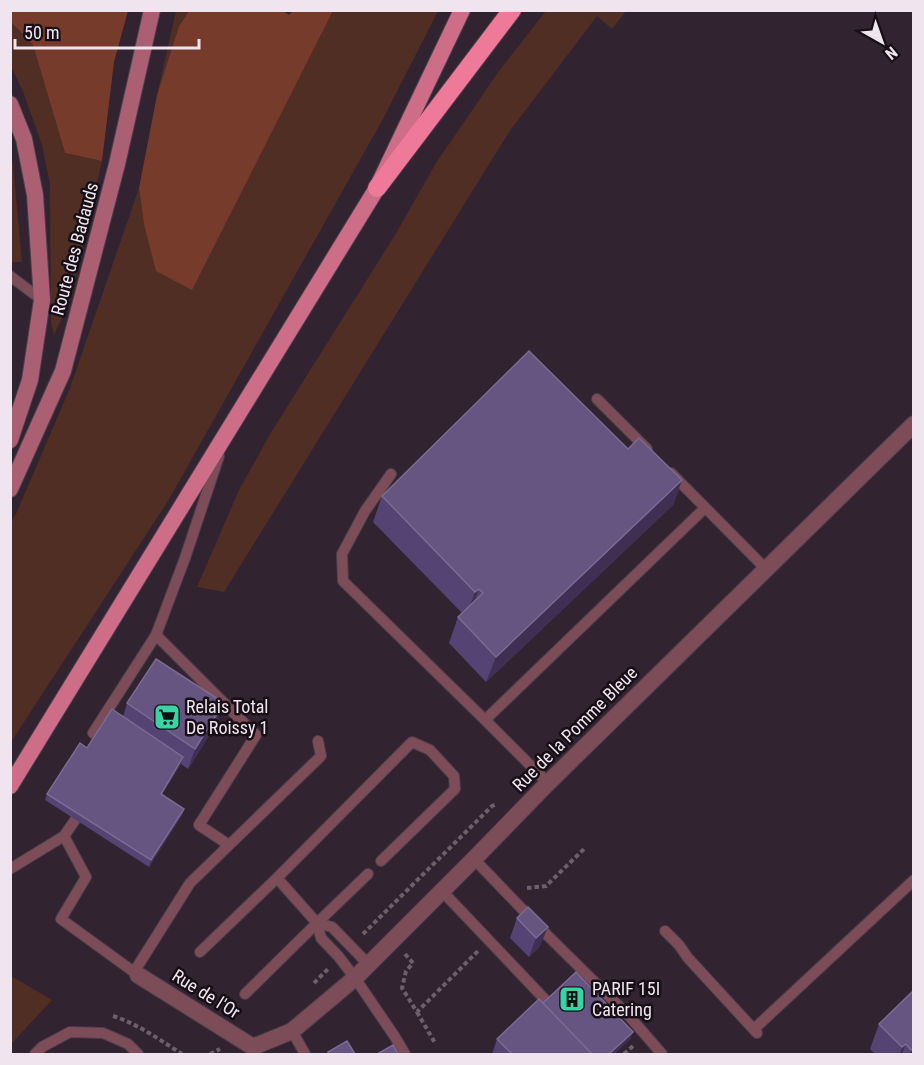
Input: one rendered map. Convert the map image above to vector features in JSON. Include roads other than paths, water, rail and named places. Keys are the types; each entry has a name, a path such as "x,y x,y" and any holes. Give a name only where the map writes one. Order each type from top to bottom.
{"highway":[{"path":"377,188 512,10"}],"main road":[{"name":"Route des Badauds","path":"10,489 63,371 117,164 152,10"},
{"path":"10,786 377,188 462,10"},
{"path":"10,104 24,139 35,195 42,300 30,380 10,440"}],"street":[{"name":"Rue de la Pomme Bleue","path":"252,1051 292,1031 355,978 548,783 914,424"},
{"name":"Rue de l'Or","path":"136,974 233,1034 252,1051"}],"lane":[{"path":"10,276 42,300"},
{"path":"597,399 766,569"},
{"path":"97,736 93,733 156,635 185,558 228,430"},
{"path":"391,474 365,511 342,554 343,581 548,783"},
{"path":"485,720 705,507"},
{"path":"156,635 256,735 199,825 229,845"},
{"path":"64,836 87,876 61,919 136,974 190,883 321,756 318,741"},
{"path":"201,952 412,742 430,750 454,776 455,789 381,861"},
{"path":"10,869 64,836 75,820"},
{"path":"474,859 629,1016 662,1054"},
{"path":"245,994 368,874"},
{"path":"277,878 317,923 321,938 355,978 405,1054"},
{"path":"665,931 756,1031 914,880"},
{"path":"442,891 565,1021"},
{"path":"317,923 332,927 368,964"},
{"path":"292,1031 305,1054"},
{"path":"35,1054 42,1047 70,1032 103,1033 128,1044 138,1054"}],"place":[{"name":"Relais Total De Roissy 1","path":"167,717"},
{"name":"PARIF 15I Catering","path":"572,999"}]}
